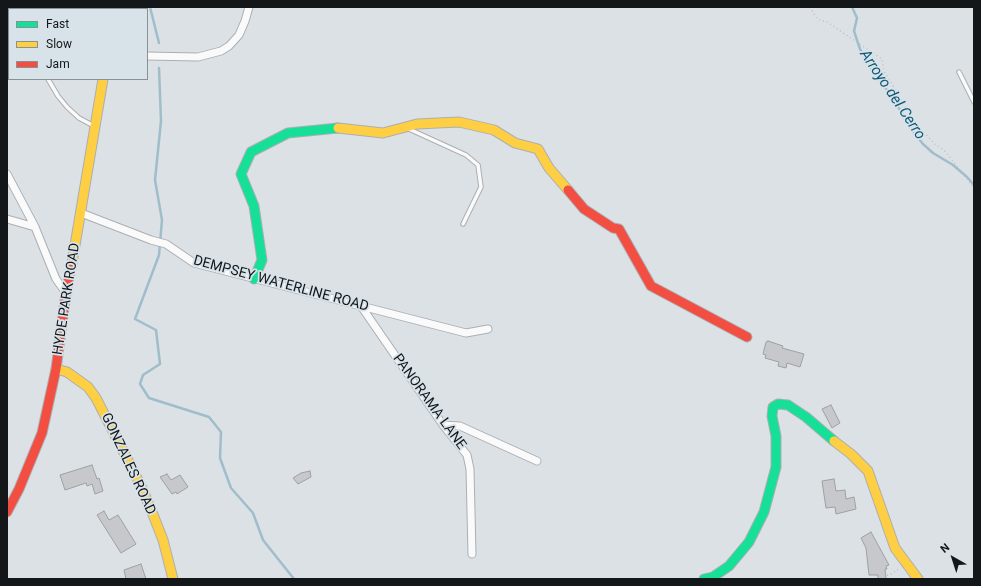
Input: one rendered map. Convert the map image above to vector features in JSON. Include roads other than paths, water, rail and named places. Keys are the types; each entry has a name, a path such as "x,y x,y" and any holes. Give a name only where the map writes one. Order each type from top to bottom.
{"street":[{"path":"148,56 198,57 221,51 229,46 239,35 249,7"},
{"name":"HYDE PARK ROAD","path":"7,512 20,489 42,432 56,369 66,293 103,80"},
{"path":"254,279 262,260 254,206 241,174 251,152 288,133 334,128 383,133 417,124 459,122 494,130 515,144 538,149 549,168 584,209 613,228 620,229 651,286 747,337"},
{"path":"7,174 35,227 56,279 66,293"},
{"name":"DEMPSEY WATERLINE ROAD","path":"81,213 151,240 166,244 194,263 466,333 488,329"},
{"path":"7,220 35,227"},
{"name":"PANORAMA LANE","path":"361,306 443,425 467,455 470,469 472,554"},
{"name":"GONZALES ROAD","path":"56,369 67,372 88,387 96,398 140,484 152,512 174,579"},
{"path":"704,579 713,577 730,566 749,542 764,512 776,467 776,436 772,416 773,407 778,404 788,405 806,417 827,436 851,454 868,471 895,548 918,579"},
{"path":"443,425 460,426 537,461"}],"lane":[{"path":"959,72 974,102"},
{"path":"49,80 58,96 67,107 80,118 95,127"},
{"path":"405,127 466,155 478,165 481,187 462,224"}],"waterway":[{"path":"150,7 159,43"},
{"name":"Arroyo del Cerro","path":"852,7 857,18 854,31 860,49 875,75 891,95 912,130 923,144 933,153 953,165 974,185"},
{"path":"159,68 161,121 155,180 162,220 159,255 135,319 156,330 160,364 143,375 140,384 149,398 209,417 221,432 220,458 231,488 253,513 263,540 294,579"}]}
